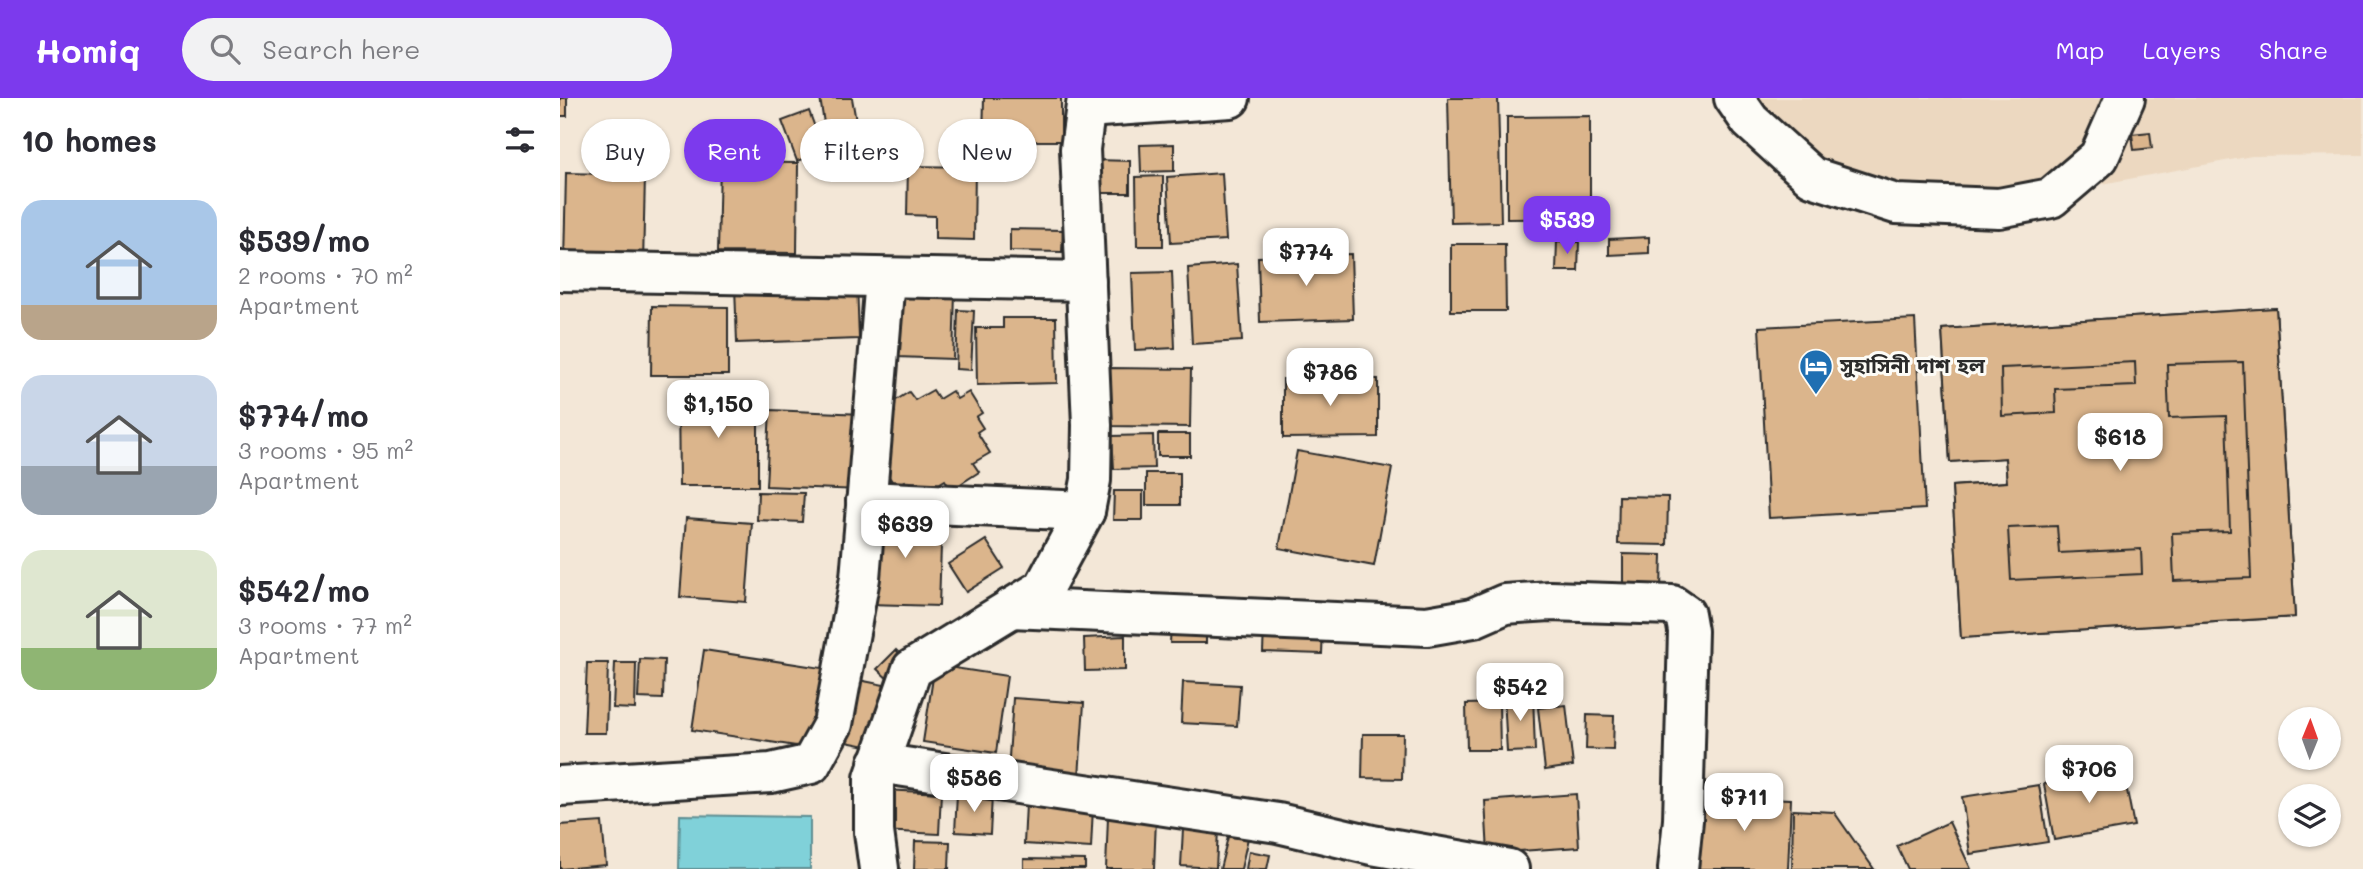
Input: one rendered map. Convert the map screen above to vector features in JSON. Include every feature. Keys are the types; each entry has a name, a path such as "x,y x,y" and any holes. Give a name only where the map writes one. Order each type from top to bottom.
{"street":[{"path":"879,869 874,818 874,778 912,669 1044,589 1085,510 1091,480 1093,425 1080,149 1086,103 1230,98"},
{"path":"1734,98 1750,121 1812,177 1896,204 1999,208 2051,198 2099,157 2125,98"},
{"path":"560,271 1086,281"},
{"path":"560,786 771,773 811,764 833,724 860,578 885,279"},
{"path":"866,500 1085,510"},
{"path":"1011,608 1427,626 1473,618 1506,604 1550,601 1672,605 1685,614 1688,631 1683,820 1678,869"},
{"path":"878,763 1278,823 1373,845 1509,869"}],"shaded area":[{"path":"1754,98 2363,98 2363,155 2252,156 2102,184 2055,172 2009,189 1947,191 1893,184 1818,167"}],"water":[{"path":"680,815 810,817 810,869 679,869"}],"building":[{"path":"560,98 567,98 567,116 560,116"},
{"path":"820,98 852,98 856,119 823,119"},
{"path":"984,98 1061,98 1061,141 1037,141 1037,119 984,119"},
{"path":"1448,98 1498,98 1501,222 1451,223"},
{"path":"809,111 812,119 800,119 800,160 797,161 786,132 786,120"},
{"path":"1590,116 1590,218 1507,219 1507,117"},
{"path":"2150,132 2152,148 2134,150 2132,134"},
{"path":"1174,144 1174,171 1141,172 1140,145"},
{"path":"1096,160 1130,161 1130,193 1095,193"},
{"path":"786,163 798,163 797,253 718,252 720,182 786,182"},
{"path":"924,166 938,166 938,182 975,182 974,240 935,239 935,216 907,215 908,182 924,182"},
{"path":"566,173 581,173 581,182 645,182 643,265 564,263"},
{"path":"1222,173 1226,240 1171,243 1167,177"},
{"path":"1163,176 1163,246 1137,246 1136,177"},
{"path":"1010,229 1063,230 1062,252 1010,251"},
{"path":"1649,237 1649,253 1609,255 1609,239"},
{"path":"1557,241 1579,242 1578,271 1556,271"},
{"path":"1451,244 1505,244 1506,311 1451,311"},
{"path":"1351,254 1353,319 1260,322 1258,257"},
{"path":"1237,264 1242,341 1192,344 1188,268"},
{"path":"1172,272 1175,348 1135,350 1132,273"},
{"path":"857,282 859,339 737,343 735,286"},
{"path":"899,292 955,293 953,359 897,357"},
{"path":"652,306 728,307 728,375 651,375"},
{"path":"2276,308 2295,617 1961,638 1952,486 2007,482 2005,458 1950,462 1942,329","holes":["2135,362 2136,386 2055,389 2056,413 2002,416 2001,368","2243,362 2251,578 2174,581 2172,533 2230,531 2226,416 2169,418 2167,364","2057,526 2059,553 2141,549 2142,574 2011,580 2008,528"]},
{"path":"2276,308 2295,617 1961,638 1952,486 2007,482 2005,458 1950,462 1942,329"},
{"path":"958,310 974,311 971,370 956,369"},
{"path":"1003,318 1056,318 1057,383 977,385 976,328 1003,328"},
{"path":"1915,319 1925,509 1769,518 1759,327"},
{"path":"2135,362 2136,386 2055,389 2056,413 2002,416 2001,368"},
{"path":"2243,362 2251,578 2174,581 2172,533 2230,531 2226,416 2169,418 2167,364"},
{"path":"1109,368 1191,369 1190,427 1107,426"},
{"path":"1283,379 1378,379 1378,437 1283,438"},
{"path":"933,390 939,399 952,391 957,399 969,392 982,413 976,417 983,428 977,432 990,453 973,463 979,472 951,490 945,480 915,498 905,481 895,486 880,462 878,437 893,428 886,417 895,412 890,404 909,392 915,400"},
{"path":"758,393 758,486 679,486 678,394"},
{"path":"770,410 863,414 859,490 766,486"},
{"path":"1158,434 1190,434 1190,456 1158,456"},
{"path":"1153,435 1154,468 1114,469 1112,436"},
{"path":"1297,451 1392,468 1374,566 1279,548"},
{"path":"1146,473 1180,473 1180,505 1146,505"},
{"path":"1114,491 1143,491 1143,520 1113,520"},
{"path":"758,492 804,493 802,522 757,520"},
{"path":"1619,496 1668,497 1667,545 1618,544"},
{"path":"872,513 942,515 939,606 868,604"},
{"path":"686,518 752,523 746,602 680,597"},
{"path":"2057,526 2059,553 2141,549 2142,574 2011,580 2008,528"},
{"path":"986,540 1004,568 966,592 948,564"},
{"path":"1623,554 1662,555 1661,589 1623,589"},
{"path":"1171,624 1206,624 1206,643 1170,643"},
{"path":"1264,627 1323,629 1322,654 1263,652"},
{"path":"1125,636 1125,670 1085,671 1084,638"},
{"path":"704,650 835,670 822,750 692,730"},
{"path":"896,650 908,662 890,681 877,669"},
{"path":"640,659 664,660 663,699 638,698"},
{"path":"587,663 608,663 606,733 584,733"},
{"path":"615,663 636,663 635,709 613,708"},
{"path":"935,665 1007,676 996,753 923,742"},
{"path":"854,679 884,685 871,747 841,741"},
{"path":"1183,682 1240,685 1237,726 1181,723"},
{"path":"1504,695 1533,695 1535,751 1507,752"},
{"path":"1013,698 1084,703 1079,777 1008,772"},
{"path":"1499,703 1500,750 1467,750 1466,704"},
{"path":"1566,705 1573,766 1545,770 1538,708"},
{"path":"1587,715 1614,716 1613,750 1586,749"},
{"path":"1363,734 1403,734 1402,779 1362,778"},
{"path":"2123,770 2134,826 2054,840 2044,784"},
{"path":"2039,785 2048,842 1970,854 1962,797"},
{"path":"884,790 941,793 939,834 882,831"},
{"path":"957,794 992,796 990,834 955,832"},
{"path":"1576,794 1579,847 1488,853 1485,801"},
{"path":"1701,796 1791,799 1788,869 1698,869"},
{"path":"1026,804 1093,807 1091,848 1024,844"},
{"path":"1793,810 1834,812 1874,869 1792,869"},
{"path":"1108,817 1156,819 1154,869 1106,869"},
{"path":"602,822 606,865 560,869 560,825"},
{"path":"1949,822 1971,869 1908,869 1897,846"},
{"path":"1183,829 1218,830 1216,868 1181,866"},
{"path":"1229,833 1248,838 1241,869 1220,869"},
{"path":"915,841 950,842 949,869 914,869"},
{"path":"1249,851 1270,855 1267,869 1246,869"},
{"path":"1024,859 1085,860 1085,869 1024,869"}],"place":[{"name":"সুহাসিনী দাশ হল","path":"1816,396"}]}
